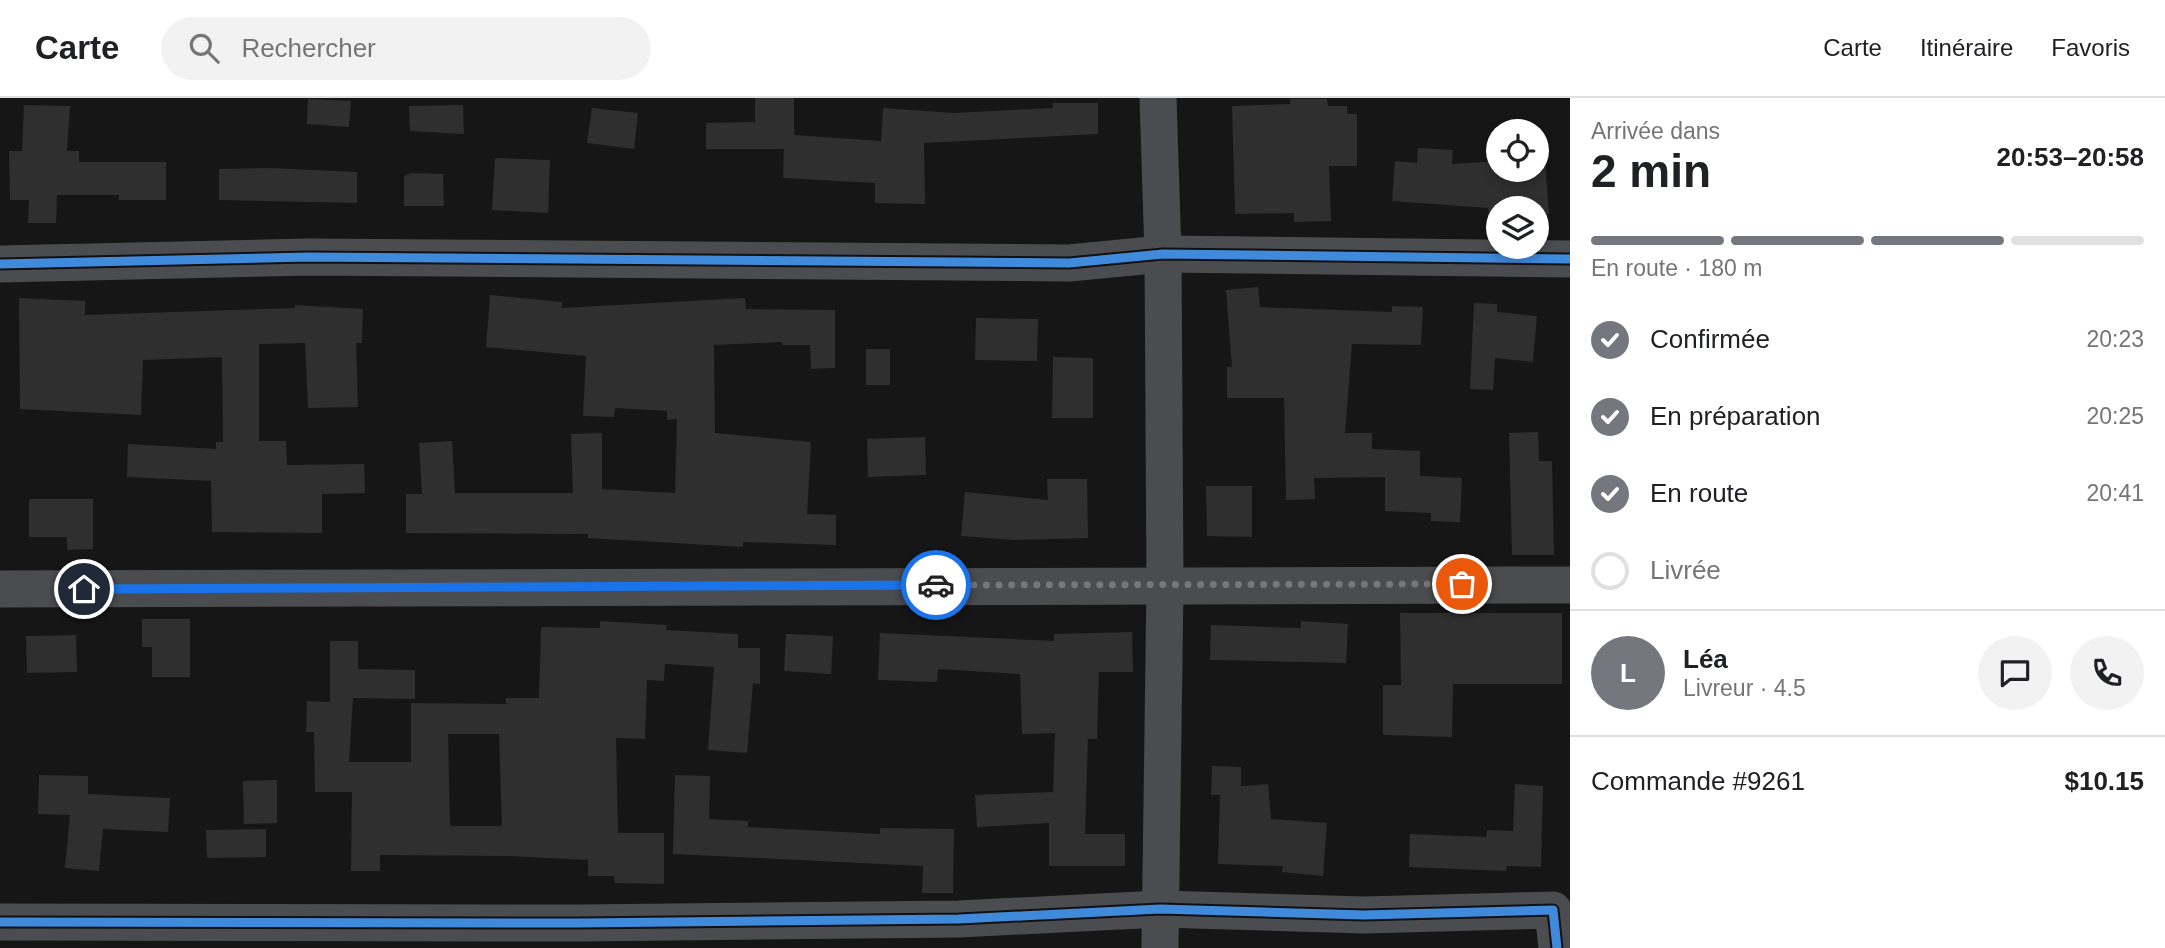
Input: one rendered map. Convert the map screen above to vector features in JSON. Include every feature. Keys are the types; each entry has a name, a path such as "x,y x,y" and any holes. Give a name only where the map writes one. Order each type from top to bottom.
{"street":[{"path":"1158,98 1163,254 1164,584 1160,948"},
{"path":"0,264 308,257 1069,263 1163,254 1570,259"},
{"path":"0,589 1570,585"},
{"path":"0,922 960,934 1160,909 1364,915 1553,910 1557,948"}],"building":[{"path":"755,98 794,98 794,135 881,141 883,108 953,113 1053,108 1053,103 1098,103 1098,134 924,143 925,204 875,203 875,183 783,178 784,149 706,149 706,123 755,122"},
{"path":"308,99 351,101 349,127 307,124"},
{"path":"1290,99 1327,99 1328,106 1347,106 1347,114 1357,114 1357,166 1329,166 1331,221 1294,222 1294,213 1235,214 1232,106 1290,104"},
{"path":"24,105 70,106 67,151 79,151 79,162 166,162 166,200 119,200 119,195 57,195 56,223 28,223 29,200 10,200 9,151 22,151"},
{"path":"463,105 464,134 410,131 409,106"},
{"path":"592,108 638,113 634,149 587,143"},
{"path":"1418,148 1453,150 1452,164 1486,162 1486,182 1547,182 1548,196 1486,196 1486,208 1392,201 1395,161 1417,163"},
{"path":"495,158 550,160 548,213 492,210"},
{"path":"270,168 357,172 357,203 219,200 219,169"},
{"path":"411,173 443,174 444,206 404,206 404,176"},
{"path":"1258,287 1260,307 1392,312 1392,306 1423,307 1421,345 1352,344 1345,433 1372,433 1372,449 1420,451 1420,476 1462,478 1460,522 1431,521 1431,513 1385,511 1385,477 1314,478 1315,499 1286,500 1284,398 1227,398 1227,367 1232,367 1226,290"},
{"path":"490,295 562,302 562,308 745,298 746,309 835,310 835,368 811,369 810,345 782,345 782,342 714,345 715,433 811,442 807,514 836,515 836,545 743,542 743,547 588,538 588,534 406,533 406,494 422,494 419,443 452,441 455,493 573,493 571,434 602,433 602,489 675,493 677,419 667,420 667,411 615,408 614,417 583,416 586,356 486,347"},
{"path":"19,298 85,301 85,315 295,308 295,305 363,309 362,343 356,343 358,407 308,408 305,343 259,344 259,441 286,441 287,465 364,464 365,493 322,494 322,533 212,532 211,481 127,477 128,444 216,449 216,442 223,442 222,357 143,360 141,415 20,409"},
{"path":"1474,303 1497,304 1497,312 1537,316 1533,362 1495,358 1493,390 1470,389"},
{"path":"976,318 1038,319 1037,361 975,360"},
{"path":"866,349 890,349 890,385 866,385"},
{"path":"1053,357 1093,358 1093,418 1052,418"},
{"path":"1538,432 1539,461 1552,461 1554,555 1512,555 1509,433"},
{"path":"925,437 926,475 868,477 867,439"},
{"path":"1047,479 1087,479 1088,538 1014,540 961,536 965,492 1048,500"},
{"path":"1206,486 1252,486 1252,537 1207,536"},
{"path":"29,499 93,499 93,549 67,550 67,537 29,537"},
{"path":"1400,613 1562,613 1562,684 1453,684 1452,737 1383,735 1383,685 1401,685"},
{"path":"142,619 190,619 190,677 152,677 152,647 142,647"},
{"path":"600,621 667,625 666,630 738,634 738,648 760,648 760,684 753,683 747,753 708,750 714,667 665,664 664,681 647,680 645,739 616,738 618,833 664,833 664,884 615,883 614,876 588,876 588,860 509,856 380,855 380,871 351,871 352,792 315,792 314,732 306,732 307,701 330,702 330,641 358,641 358,669 415,670 415,699 353,698 349,762 411,762 411,703 506,704 506,698 539,698 541,627 600,628","holes":["448,734 499,734 502,826 450,826"]},
{"path":"1301,621 1348,624 1346,663 1210,660 1211,625 1301,628"},
{"path":"1132,632 1133,672 1099,672 1097,739 1088,739 1085,834 1125,834 1125,866 1049,866 1049,823 977,827 975,795 1053,792 1055,733 1022,734 1020,674 938,669 937,682 878,680 880,633 1054,641 1054,634"},
{"path":"786,634 833,636 831,674 784,671"},
{"path":"76,635 77,672 27,673 26,636"},
{"path":"1212,766 1241,767 1241,786 1268,784 1271,819 1327,823 1323,876 1282,872 1283,866 1218,864 1220,795 1211,795"},
{"path":"39,775 88,776 88,794 170,798 168,832 103,829 99,871 65,868 70,815 38,814"},
{"path":"675,775 710,776 709,819 748,821 748,827 880,834 880,828 954,829 953,893 922,893 923,866 673,854"},
{"path":"277,780 277,823 244,824 243,781"},
{"path":"1515,784 1543,786 1541,867 1507,866 1506,871 1409,867 1410,834 1486,837 1487,830 1513,831"},
{"path":"266,829 266,857 207,858 206,830"}],"cycle path":[{"path":"0,264 308,257 1069,263 1163,254 1570,259"},
{"path":"0,922 579,923 959,919 1160,909 1364,915 1553,910 1557,948"}],"way so far":[{"path":"936,585 1462,584"}],"route":[{"path":"84,589 936,585"}]}
